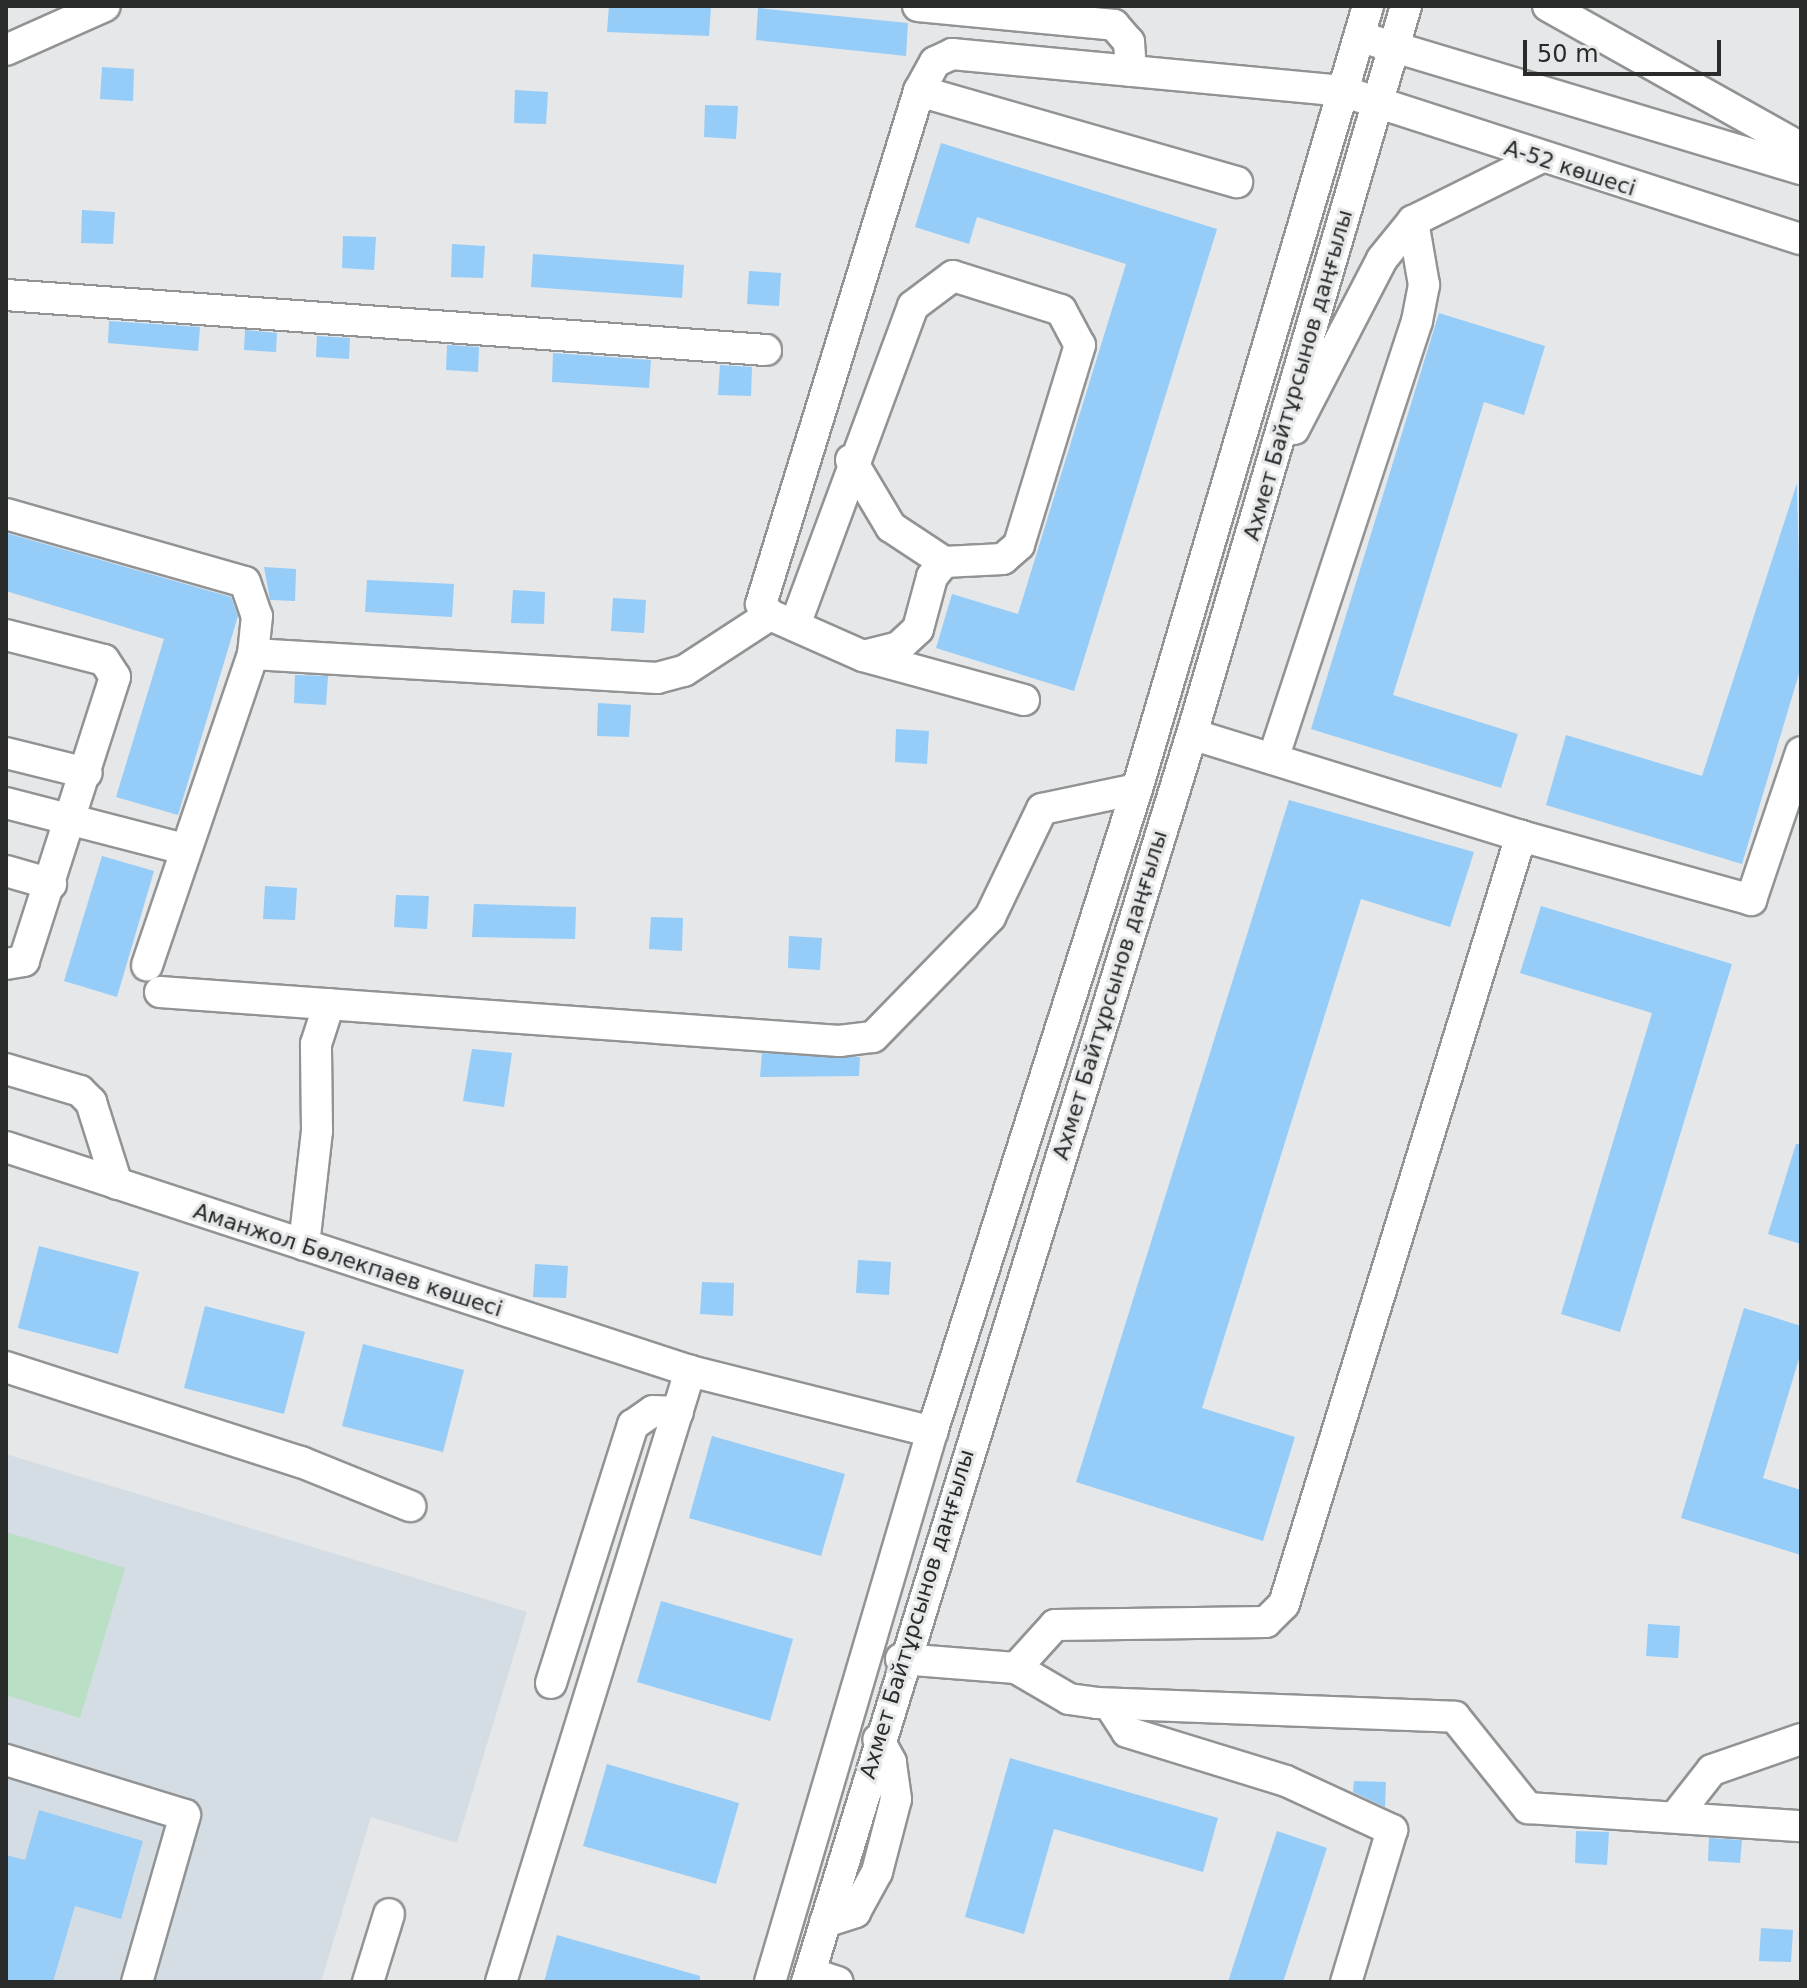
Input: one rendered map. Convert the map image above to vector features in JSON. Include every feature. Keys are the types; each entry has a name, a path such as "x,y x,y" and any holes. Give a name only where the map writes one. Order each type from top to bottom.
{"street":[{"path":"6,50 105,6"},
{"path":"918,6 1114,25 1129,42 1131,71"},
{"name":"Ахмет Байтұрсынов даңғылы","path":"770,1982 932,1432 1137,789 1368,6"},
{"name":"Ахмет Байтұрсынов даңғылы","path":"818,1979 825,1922 901,1659 1192,734 1406,6"},
{"path":"1548,6 1801,148"},
{"path":"1358,37 1801,169"},
{"name":"А-52 көшесі","path":"783,620 761,587 919,91 935,62 952,54 1342,91 1538,159 1801,239"},
{"path":"919,91 1237,182"},
{"path":"1279,445 1301,421 1382,259 1413,221 1538,159"},
{"path":"1273,759 1417,321 1424,285 1413,221"},
{"path":"253,654 657,678 684,671 783,620 913,306 927,290 953,276 1061,310 1080,345 1019,545 1003,559 944,562 891,527 851,460"},
{"path":"6,295 766,350"},
{"path":"6,514 245,582 257,616 253,654 184,849 147,965"},
{"path":"863,656 899,647 918,629 932,577 944,562"},
{"path":"783,620 863,656 1024,700"},
{"path":"6,635 111,667 115,677 73,821 24,961 6,964"},
{"path":"1192,734 1521,836 1751,900 1801,752"},
{"path":"6,753 87,773"},
{"path":"160,992 839,1041 873,1037 990,917 1042,809 1137,789"},
{"path":"6,803 184,849"},
{"path":"1016,1668 1055,1625 1266,1622 1284,1604 1521,836"},
{"path":"6,871 51,884"},
{"path":"304,1245 317,1131 316,1044 329,1004"},
{"path":"6,1069 86,1096 99,1114 117,1184"},
{"name":"Аманжол Бөлекпаев көшесі","path":"6,1147 690,1371 932,1432"},
{"path":"6,1367 301,1462 410,1506"},
{"path":"501,1982 690,1371"},
{"path":"551,1683 633,1425 653,1411 678,1412"},
{"path":"901,1659 1016,1668 1069,1699 1109,1704 1455,1717 1528,1808 1801,1826"},
{"path":"1109,1704 1127,1732 1286,1781 1392,1830 1346,1982"},
{"path":"1675,1817 1712,1770 1801,1739"},
{"path":"6,1760 185,1815 147,1979"},
{"path":"368,1982 389,1914"}],"shaded area":[{"path":"6,1454 527,1612 457,1843 371,1817 321,1982 6,1982"}],"green space":[{"path":"6,1532 125,1568 80,1718 6,1695"}],"building":[{"path":"609,6 711,6 709,36 607,32"},
{"path":"758,8 908,23 906,56 756,40"},
{"path":"102,67 134,69 133,101 100,99"},
{"path":"515,90 548,92 546,124 514,123"},
{"path":"705,105 738,106 736,139 704,137"},
{"path":"941,143 1217,229 1074,691 936,648 952,594 1018,614 1126,264 977,217 969,244 915,227"},
{"path":"82,210 115,212 113,244 81,243"},
{"path":"343,236 376,237 374,270 342,268"},
{"path":"452,244 485,246 483,278 451,277"},
{"path":"533,254 684,265 682,298 531,287"},
{"path":"749,271 781,273 779,306 747,304"},
{"path":"1439,313 1545,346 1524,415 1484,402 1393,695 1518,734 1501,788 1311,729"},
{"path":"109,321 200,327 198,351 108,343"},
{"path":"245,330 277,333 276,352 244,350"},
{"path":"317,336 350,338 349,359 316,357"},
{"path":"447,345 479,347 478,372 446,370"},
{"path":"553,353 651,360 649,388 552,382"},
{"path":"720,365 752,367 751,396 718,395"},
{"path":"1797,483 1801,667 1742,864 1546,805 1566,735 1702,776"},
{"path":"6,533 231,597 238,616 178,815 116,797 164,639 6,591"},
{"path":"264,567 296,569 295,601 270,600"},
{"path":"367,580 454,584 452,617 365,612"},
{"path":"513,590 545,592 544,624 511,623"},
{"path":"613,598 646,600 644,633 611,631"},
{"path":"295,675 328,676 326,705 294,703"},
{"path":"598,703 631,705 629,737 597,736"},
{"path":"896,729 929,731 927,764 895,762"},
{"path":"1289,800 1474,852 1450,927 1361,899 1202,1408 1295,1437 1263,1541 1076,1482"},
{"path":"102,856 154,871 117,997 64,981"},
{"path":"265,886 297,888 295,920 263,919"},
{"path":"396,895 429,896 427,929 394,927"},
{"path":"474,904 576,907 575,939 472,937"},
{"path":"1541,906 1732,964 1620,1332 1561,1314 1652,1013 1520,973"},
{"path":"651,917 683,918 682,951 649,949"},
{"path":"789,936 822,938 820,970 788,968"},
{"path":"472,1049 512,1053 504,1107 463,1101"},
{"path":"762,1053 860,1057 859,1076 760,1077"},
{"path":"1796,1144 1801,1144 1801,1244 1768,1234"},
{"path":"39,1246 139,1272 118,1354 18,1328"},
{"path":"858,1260 891,1262 889,1295 856,1293"},
{"path":"535,1264 568,1266 566,1298 533,1297"},
{"path":"702,1282 734,1283 733,1316 700,1314"},
{"path":"205,1306 305,1332 284,1414 184,1388"},
{"path":"1744,1308 1801,1326 1801,1352 1763,1478 1801,1490 1801,1555 1681,1518"},
{"path":"363,1344 464,1370 443,1452 342,1426"},
{"path":"712,1436 845,1474 821,1556 689,1518"},
{"path":"661,1601 793,1639 770,1721 637,1682"},
{"path":"1648,1624 1680,1626 1678,1658 1646,1656"},
{"path":"1010,1758 1218,1818 1203,1872 1054,1829 1024,1934 965,1917"},
{"path":"607,1764 739,1803 716,1884 583,1846"},
{"path":"1354,1781 1386,1782 1385,1807 1353,1792"},
{"path":"39,1810 143,1841 121,1919 75,1906 53,1982 6,1982 6,1855 25,1860"},
{"path":"1277,1831 1327,1848 1283,1982 1228,1982"},
{"path":"1576,1831 1609,1832 1607,1865 1575,1863"},
{"path":"1709,1838 1742,1840 1740,1863 1708,1861"},
{"path":"1761,1928 1793,1930 1791,1962 1759,1961"},
{"path":"557,1935 700,1976 700,1982 544,1982"}]}
